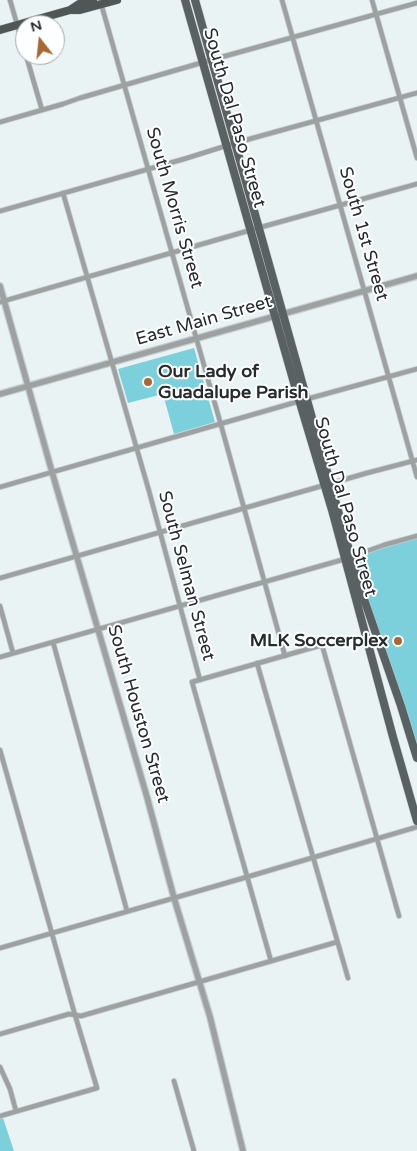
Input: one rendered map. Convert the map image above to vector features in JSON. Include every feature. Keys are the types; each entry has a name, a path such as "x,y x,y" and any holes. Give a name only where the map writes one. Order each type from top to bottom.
{"highway":[{"path":"70,10 79,4 93,0"},
{"path":"52,15 70,10 80,10 100,2 117,0"},
{"path":"0,30 15,26"}],"main road":[{"name":"South Dal Paso Street","path":"185,0 207,61 348,558 391,728 417,821"},
{"name":"South Dal Paso Street","path":"195,0 207,61"},
{"name":"South Dal Paso Street","path":"348,558 401,706 417,758"}],"street":[{"path":"10,0 15,18"},
{"name":"South 1st Street","path":"282,0 389,377 415,460 417,477"},
{"path":"372,0 417,158"},
{"name":"South Morris Street","path":"100,2 221,424 285,656"},
{"path":"0,122 207,61 417,3"},
{"path":"28,65 42,110"},
{"path":"0,211 231,144 417,93"},
{"path":"2,301 417,184"},
{"name":"South Selman Street","path":"63,193 180,606 200,680 192,682 271,961"},
{"name":"East Main Street","path":"0,394 417,276"},
{"name":"South Houston Street","path":"0,286 2,301 147,797 174,898 200,982 243,1151"},
{"path":"0,487 417,369"},
{"path":"0,578 415,460"},
{"path":"0,657 348,558 417,536"},
{"path":"0,606 13,654"},
{"path":"53,642 127,911"},
{"path":"200,680 322,645 399,916"},
{"path":"257,663 348,978"},
{"path":"0,750 97,1088 0,1116"},
{"path":"0,948 417,827"},
{"path":"0,1034 69,1014 80,1016 337,942"},
{"path":"0,1067 10,1089 16,1111"},
{"path":"174,1081 194,1151"}],"shaded area":[{"path":"194,348 215,422 174,434 163,394 128,403 118,369"},
{"name":"MLK Soccerplex","path":"417,536 417,758 351,557"},
{"path":"2,1115 14,1151 0,1151 0,1116"}],"place":[{"name":"Our Lady of Guadalupe Parish","path":"148,382"},
{"name":"MLK Soccerplex","path":"398,641"}]}
